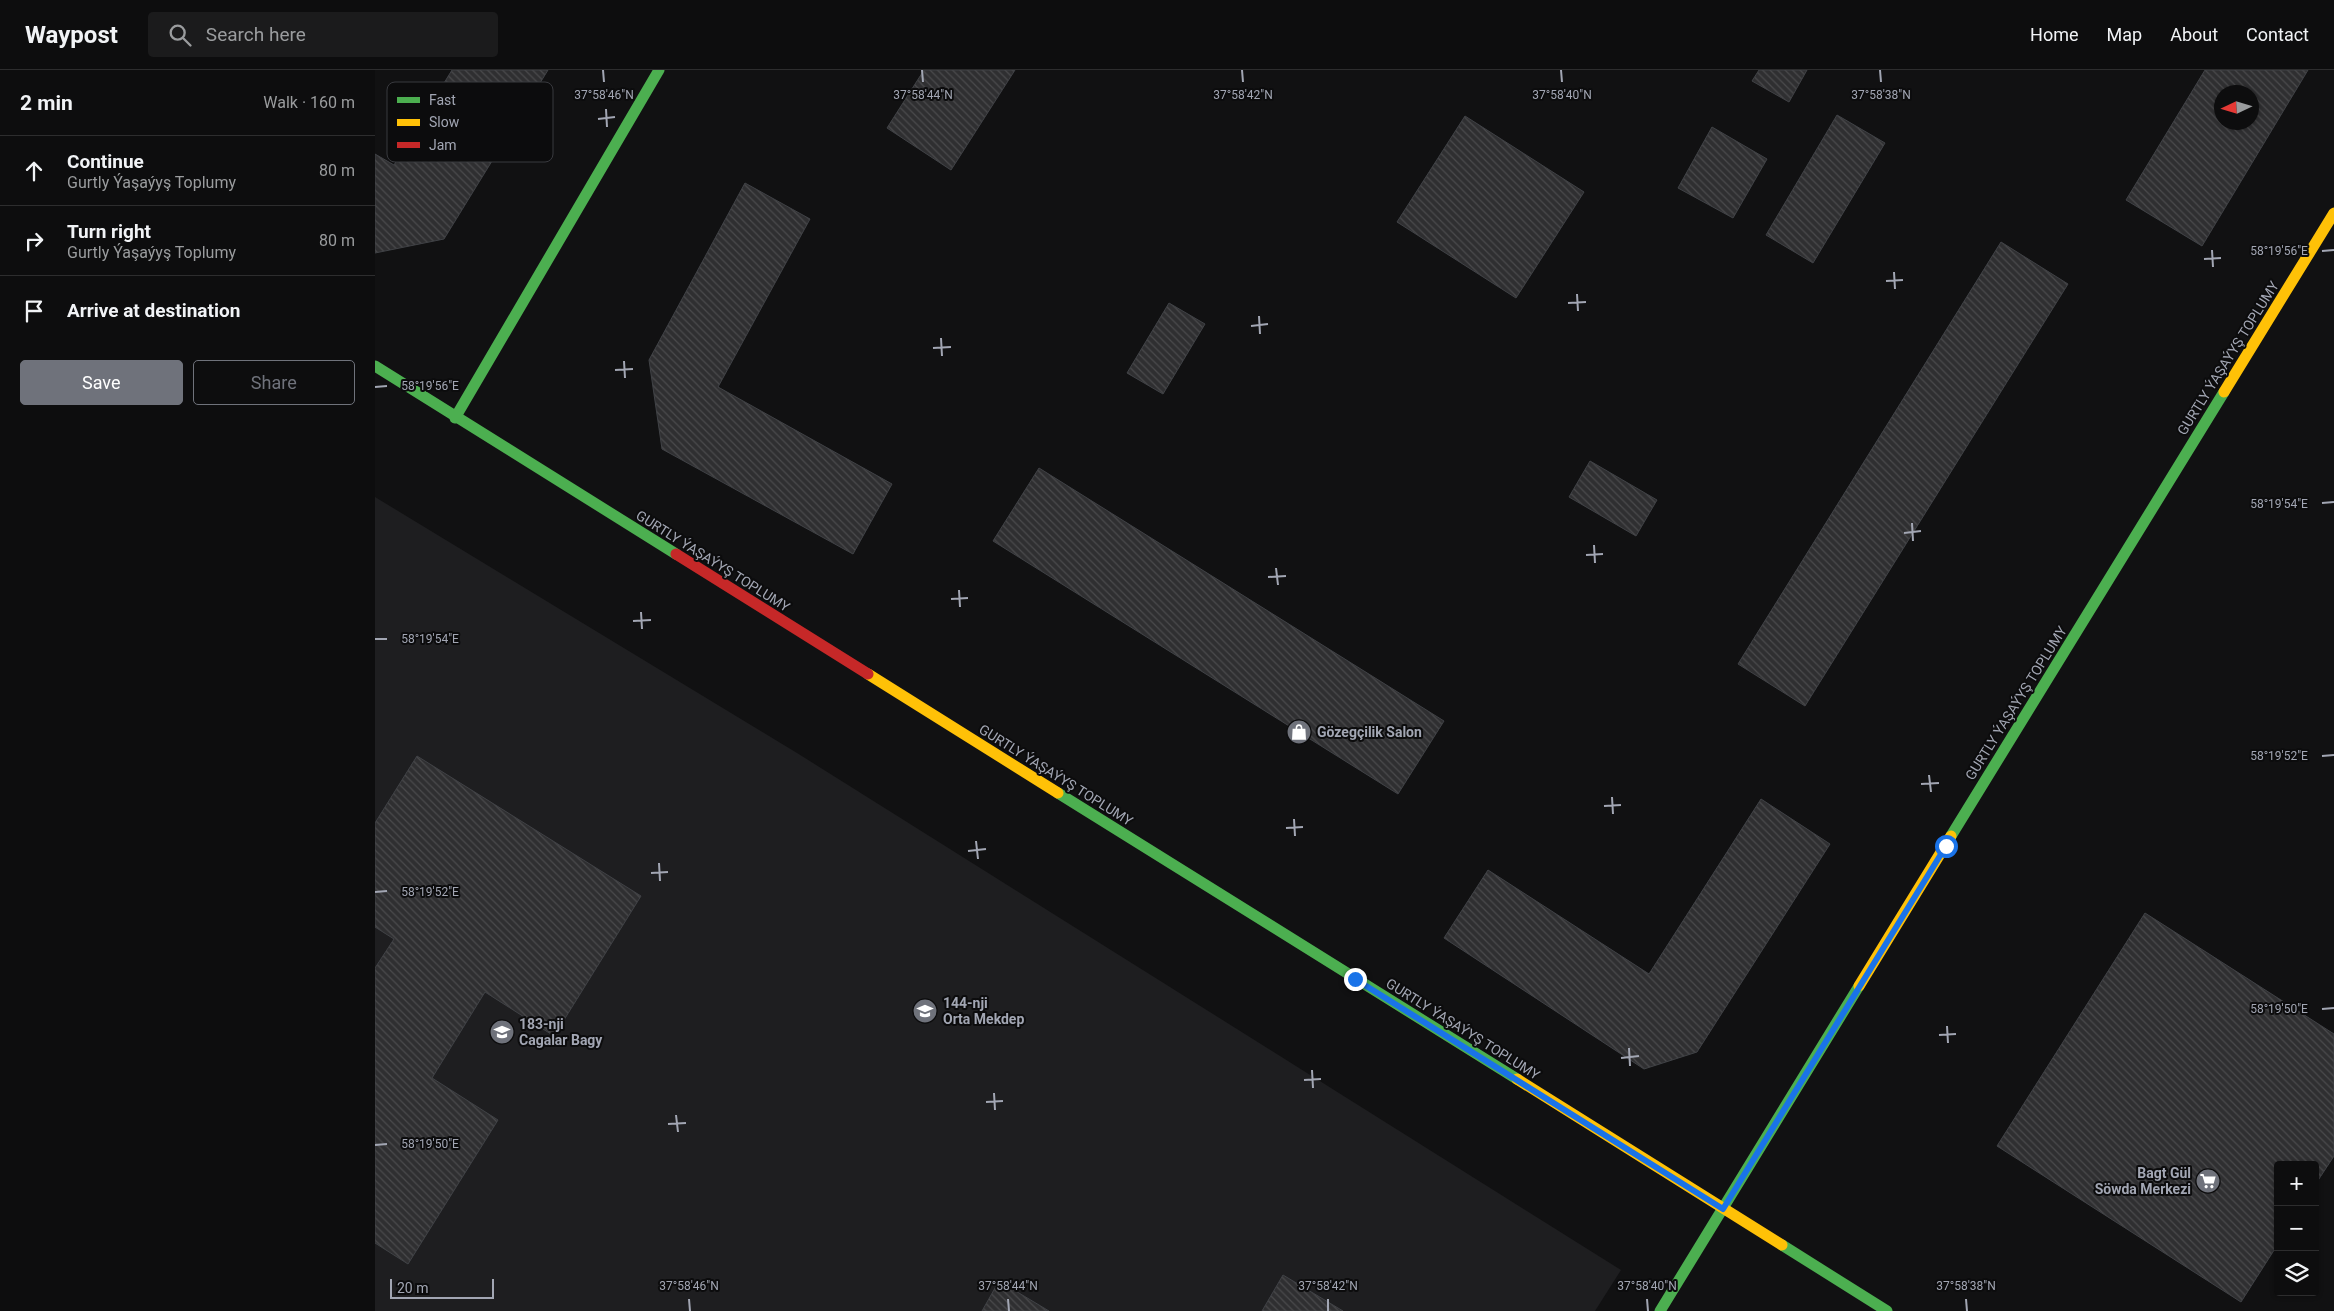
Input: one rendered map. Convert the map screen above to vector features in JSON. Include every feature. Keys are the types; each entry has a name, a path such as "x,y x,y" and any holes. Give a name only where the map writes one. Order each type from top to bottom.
{"street":[{"path":"455,418 659,70"},
{"name":"GURTLY ÝAŞAÝYŞ TOPLUMY","path":"1660,1311 2334,213"},
{"name":"GURTLY ÝAŞAÝYŞ TOPLUMY","path":"375,366 455,418 1887,1311"}],"shaded area":[{"name":"144-nji Orta Mekdep","path":"375,497 797,753 1621,1270 1595,1311 375,1311"}],"building":[{"path":"452,70 548,70 541,82 445,82"},
{"path":"924,70 1015,70 951,170 887,128"},
{"path":"1759,70 1807,70 1789,102 1752,81"},
{"path":"2205,70 2308,70 2202,246 2126,200"},
{"path":"1837,115 1885,143 1813,263 1766,235"},
{"path":"1465,116 1584,192 1516,298 1397,222"},
{"path":"1712,127 1767,159 1733,218 1678,188"},
{"path":"375,154 394,165 396,162 491,162 444,239 375,253"},
{"path":"745,183 810,219 718,387 892,484 853,554 662,449 649,360"},
{"path":"2001,242 2068,284 1805,706 1738,664"},
{"path":"1169,303 1205,324 1163,394 1127,373"},
{"path":"1590,461 1657,500 1636,536 1569,497"},
{"path":"1039,468 1444,721 1398,794 993,541"},
{"path":"417,756 641,896 554,1036 485,992 432,1078 498,1120 408,1264 375,1243 375,968 394,939 375,927 375,823"},
{"path":"1761,799 1830,844 1697,1052 1644,1069 1444,938 1488,870 1649,974"},
{"path":"2145,913 2334,1034 2334,1156 2319,1179 2319,1161 2274,1161 2274,1250 2241,1302 1997,1146"},
{"path":"1283,1275 1343,1311 1262,1311"},
{"path":"999,1281 1049,1311 982,1311"}],"traffic: fast":[{"path":"455,418 659,70"},
{"path":"375,366 676,554"},
{"path":"1951,836 2224,392"},
{"path":"1058,793 1517,1079"},
{"path":"1660,1311 1859,986"},
{"path":"1782,1245 1887,1311"}],"traffic: slow":[{"path":"2224,392 2334,213"},
{"path":"868,674 1058,793"},
{"path":"1859,986 1951,836"},
{"path":"1517,1079 1782,1245"}],"traffic: jam":[{"path":"676,554 868,674"}],"place":[{"name":"Gözegçilik Salon","path":"1299,732"},
{"name":"144-nji Orta Mekdep","path":"925,1011"},
{"name":"183-nji Cagalar Bagy","path":"502,1032"},
{"name":"Bagt Gül Söwda Merkezi","path":"2208,1181"}],"route":[{"path":"1355,979 1723,1209 1946,846"}]}
